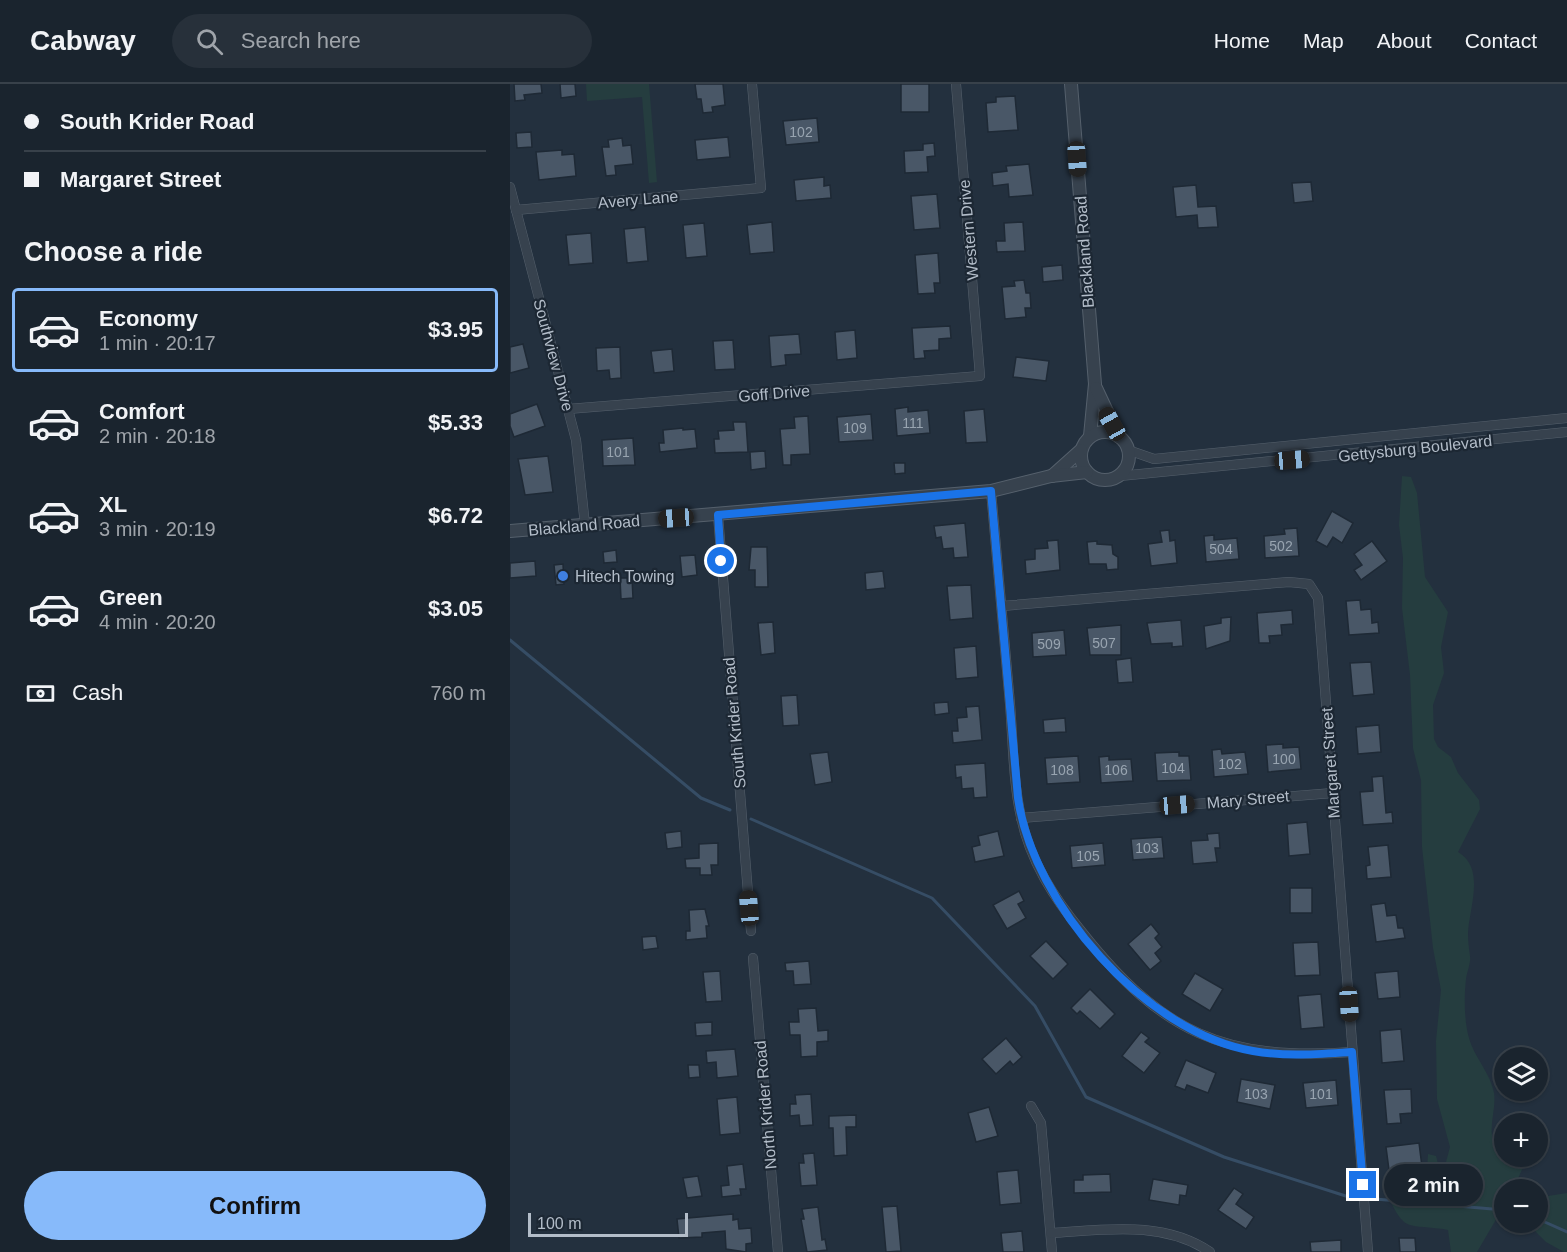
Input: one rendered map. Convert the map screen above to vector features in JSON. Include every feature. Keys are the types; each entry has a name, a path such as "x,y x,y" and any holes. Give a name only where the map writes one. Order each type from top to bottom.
{"street":[{"name":"Avery Lane","path":"516,210 760,188 752,84"},
{"name":"Western Drive","path":"956,84 980,376"},
{"name":"Blackland Road","path":"1071,84 1095,384 1090,436"},
{"name":"Southview Drive","path":"510,187 576,440 585,525"},
{"name":"Goff Drive","path":"568,409 980,376"},
{"name":"Blackland Road","path":"1095,384 1119,437"},
{"path":"1564,418 1565,433"},
{"name":"Gettysburg Boulevard","path":"1128,450 1154,459 1564,418"},
{"path":"1472,426 1474,443"},
{"path":"1101,432 1119,437 1128,450 1128,462 1120,476 1105,481 1087,472 1081,462 1081,450 1090,436 1101,432"},
{"name":"Gettysburg Boulevard","path":"1120,476 1565,433"},
{"name":"Blackland Road","path":"1051,476 1081,450"},
{"name":"Blackland Road","path":"510,531 991,491 1051,476 1087,472"},
{"path":"991,491 1021,818 1039,871 1062,907 1135,993 1161,1012 1203,1036 1251,1051 1300,1056 1352,1052"},
{"name":"South Krider Road","path":"718,515 751,931"},
{"name":"Margaret Street","path":"1002,606 1268,583 1309,584 1318,598 1368,1252"},
{"name":"Mary Street","path":"1021,818 1333,793"},
{"name":"North Krider Road","path":"753,958 778,1252"},
{"path":"1031,1106 1041,1123 1052,1252"},
{"path":"1051,1233 1135,1228 1177,1237 1197,1244 1210,1252"}],"green space":[{"path":"586,84 649,84 657,182 649,183 642,97 587,101"},
{"path":"1402,476 1411,477 1417,493 1425,577 1448,612 1441,647 1444,673 1433,705 1434,739 1438,747 1451,757 1458,773 1479,800 1480,809 1458,852 1467,859 1474,878 1468,933 1470,962 1465,993 1467,1031 1471,1045 1490,1079 1494,1093 1492,1137 1494,1167 1523,1167 1518,1179 1494,1179 1494,1223 1477,1252 1451,1252 1448,1230 1415,1226 1405,1222 1392,1204 1386,1182 1386,1176 1427,1170 1428,1154 1436,1156 1438,1164 1446,1162 1450,1147 1437,1099 1436,1041 1441,990 1433,948 1422,847 1421,780 1413,748 1410,675 1402,608 1403,558 1399,525"},
{"path":"1567,1193 1567,1252 1546,1242 1537,1233 1548,1233 1548,1196"}],"building":[{"path":"514,84 541,84 542,93 524,95 525,100 515,101"},
{"path":"560,84 575,84 576,96 561,98"},
{"path":"695,84 723,84 725,105 712,107 713,112 703,113 701,99 697,99"},
{"path":"901,84 929,84 929,112 901,112"},
{"path":"1015,96 1018,130 988,132 986,103 996,102 996,97"},
{"path":"817,118 819,142 786,145 783,121"},
{"path":"531,132 532,147 517,148 516,133"},
{"path":"728,137 730,157 697,160 695,140"},
{"path":"622,138 623,146 631,145 633,164 615,166 616,175 606,176 602,147 609,147 608,140"},
{"path":"934,143 935,156 927,157 928,172 905,173 904,151 923,150 923,144"},
{"path":"562,150 562,155 574,154 576,176 539,180 536,152"},
{"path":"1029,164 1033,195 1009,197 1008,184 993,186 992,173 1007,171 1006,166"},
{"path":"824,177 824,186 830,185 831,198 796,201 794,180"},
{"path":"1311,182 1313,201 1294,203 1292,183"},
{"path":"1196,185 1198,207 1216,206 1218,227 1198,228 1197,215 1176,217 1173,187"},
{"path":"937,194 940,228 914,230 911,196"},
{"path":"772,222 774,252 750,254 747,225"},
{"path":"1023,222 1025,251 997,252 996,241 1005,241 1004,223"},
{"path":"704,223 707,256 686,258 683,225"},
{"path":"645,227 648,261 627,263 624,229"},
{"path":"591,233 593,263 569,265 566,235"},
{"path":"938,253 940,283 934,283 935,293 918,294 915,255"},
{"path":"1062,265 1063,280 1043,282 1042,267"},
{"path":"1024,280 1026,293 1030,293 1031,308 1025,308 1026,317 1005,319 1002,287 1015,286 1014,281"},
{"path":"950,326 951,338 939,339 939,350 924,351 925,358 914,359 912,328"},
{"path":"855,330 857,358 837,360 835,332"},
{"path":"799,334 801,354 785,355 786,365 771,367 769,336"},
{"path":"733,340 735,369 715,370 713,341"},
{"path":"523,344 529,368 510,373 510,347"},
{"path":"620,347 621,378 610,379 609,370 597,371 596,348"},
{"path":"672,349 674,371 654,373 651,351"},
{"path":"1016,357 1049,361 1046,381 1013,377"},
{"path":"537,404 545,426 514,437 510,426 510,414"},
{"path":"908,407 908,412 928,410 930,433 897,436 895,409"},
{"path":"984,409 987,442 966,443 964,411"},
{"path":"871,414 873,440 839,442 837,417"},
{"path":"808,416 810,454 791,455 791,465 783,465 780,429 795,428 794,417"},
{"path":"733,422 746,422 748,452 715,453 714,439 719,439 718,431 734,430"},
{"path":"683,428 683,430 695,429 697,448 660,452 659,443 664,443 663,430"},
{"path":"633,438 635,465 603,466 602,440"},
{"path":"765,451 766,468 751,470 750,452"},
{"path":"548,456 553,492 525,495 518,459"},
{"path":"894,463 905,463 905,473 895,474"},
{"path":"1332,511 1353,523 1342,543 1333,537 1327,547 1316,541"},
{"path":"965,523 968,557 954,558 953,548 943,549 941,537 936,538 934,526"},
{"path":"1297,528 1299,556 1265,558 1264,536 1285,534 1284,529"},
{"path":"1169,530 1170,541 1175,540 1177,563 1151,566 1148,544 1162,542 1160,531"},
{"path":"1214,535 1214,540 1237,538 1239,559 1206,562 1204,536"},
{"path":"1058,540 1060,570 1026,574 1025,560 1035,559 1035,549 1048,548 1047,541"},
{"path":"1097,541 1097,544 1112,545 1113,554 1118,557 1118,569 1107,570 1106,564 1089,564 1087,542"},
{"path":"1372,541 1387,561 1361,580 1354,570 1362,565 1354,554"},
{"path":"751,547 767,547 768,587 755,587 755,570 749,570"},
{"path":"616,550 617,562 604,563 603,552"},
{"path":"695,555 697,575 682,577 680,556"},
{"path":"535,561 536,576 510,578 510,563"},
{"path":"563,564 564,584 556,585 554,565"},
{"path":"883,571 885,588 866,590 865,573"},
{"path":"620,578 632,578 633,598 621,599"},
{"path":"971,585 973,618 950,620 947,586"},
{"path":"1360,600 1361,610 1371,609 1372,623 1378,622 1379,633 1349,635 1346,601"},
{"path":"1292,610 1293,624 1281,625 1282,635 1269,636 1270,643 1259,643 1257,613"},
{"path":"1231,617 1230,641 1206,649 1204,626 1221,623 1221,618"},
{"path":"1181,620 1183,646 1172,647 1172,643 1151,644 1147,623"},
{"path":"773,622 775,653 761,655 758,623"},
{"path":"1121,625 1121,655 1090,655 1087,628"},
{"path":"1064,630 1066,655 1033,657 1032,633"},
{"path":"976,646 978,677 956,679 954,648"},
{"path":"1131,658 1133,682 1118,683 1116,660"},
{"path":"1371,662 1374,694 1353,696 1350,663"},
{"path":"797,695 799,725 783,726 781,696"},
{"path":"948,702 949,713 935,715 934,703"},
{"path":"979,706 982,740 953,743 952,731 958,731 957,718 967,717 966,707"},
{"path":"1065,718 1066,732 1044,733 1043,720"},
{"path":"1379,725 1381,752 1358,754 1356,727"},
{"path":"1283,744 1283,748 1299,747 1301,769 1268,772 1266,745"},
{"path":"1221,749 1222,754 1245,752 1248,774 1214,777 1212,750"},
{"path":"828,752 832,782 815,785 810,754"},
{"path":"1179,752 1179,756 1189,756 1191,780 1157,781 1155,753"},
{"path":"1078,756 1080,782 1047,784 1045,758"},
{"path":"1109,756 1109,760 1131,759 1133,781 1101,783 1099,757"},
{"path":"985,763 987,797 974,798 973,788 962,789 961,777 956,778 955,765"},
{"path":"1383,776 1386,813 1392,812 1393,823 1363,825 1360,792 1373,791 1372,777"},
{"path":"1307,822 1310,854 1289,856 1287,824"},
{"path":"681,831 682,847 667,849 665,833"},
{"path":"998,831 1004,856 975,862 972,847 980,845 978,836"},
{"path":"1219,833 1220,848 1215,848 1217,862 1193,864 1191,841 1208,840 1207,834"},
{"path":"1162,837 1164,858 1133,860 1131,839"},
{"path":"718,843 718,865 711,865 712,875 700,875 700,868 686,868 685,859 699,858 699,844"},
{"path":"1103,843 1105,865 1072,868 1070,846"},
{"path":"1388,845 1391,877 1367,879 1366,866 1370,865 1368,847"},
{"path":"1290,888 1312,888 1312,913 1290,913"},
{"path":"1019,891 1024,901 1018,904 1026,918 1007,929 993,905"},
{"path":"1385,903 1387,916 1396,915 1398,928 1403,928 1405,938 1376,942 1371,905"},
{"path":"705,909 709,926 706,926 707,938 686,940 686,931 690,931 689,910"},
{"path":"1151,924 1159,934 1155,938 1162,947 1155,953 1161,961 1150,970 1128,944"},
{"path":"656,936 658,948 643,950 642,937"},
{"path":"1046,941 1068,964 1053,979 1030,956"},
{"path":"1318,942 1320,975 1295,976 1293,943"},
{"path":"809,961 811,984 794,985 793,971 786,971 785,963"},
{"path":"720,971 722,1001 706,1002 703,972"},
{"path":"1398,971 1400,997 1378,999 1375,973"},
{"path":"1195,973 1223,989 1210,1011 1182,994"},
{"path":"1090,989 1115,1014 1100,1029 1080,1011 1077,1014 1071,1008"},
{"path":"1321,994 1324,1027 1301,1029 1298,996"},
{"path":"816,1008 818,1031 828,1030 828,1041 817,1042 817,1056 801,1057 800,1035 790,1035 789,1022 799,1022 798,1009"},
{"path":"712,1022 712,1035 696,1036 695,1023"},
{"path":"1401,1029 1404,1061 1382,1063 1380,1031"},
{"path":"1141,1032 1149,1038 1145,1042 1160,1053 1144,1073 1122,1056"},
{"path":"1006,1038 1022,1057 1013,1065 1010,1061 996,1074 982,1059"},
{"path":"735,1049 738,1076 717,1078 716,1062 707,1063 706,1051"},
{"path":"1186,1060 1216,1073 1208,1093 1187,1085 1185,1090 1175,1086"},
{"path":"688,1065 699,1065 700,1077 689,1078"},
{"path":"1241,1079 1275,1085 1270,1109 1237,1102"},
{"path":"1336,1080 1338,1105 1306,1108 1303,1083"},
{"path":"1411,1089 1412,1113 1400,1114 1401,1123 1387,1124 1384,1090"},
{"path":"811,1094 813,1125 800,1126 799,1115 790,1116 790,1104 796,1104 795,1095"},
{"path":"737,1097 740,1133 720,1135 717,1099"},
{"path":"989,1107 998,1136 976,1142 968,1113"},
{"path":"856,1115 856,1127 846,1127 847,1155 834,1156 833,1128 829,1128 829,1116"},
{"path":"1419,1143 1422,1167 1389,1170 1386,1147"},
{"path":"814,1153 817,1185 801,1186 799,1163 804,1163 803,1154"},
{"path":"743,1164 746,1189 740,1189 741,1195 722,1197 721,1186 729,1185 727,1166"},
{"path":"1018,1170 1021,1203 1000,1205 997,1172"},
{"path":"1110,1174 1111,1192 1074,1193 1074,1180 1083,1180 1083,1175"},
{"path":"698,1176 702,1196 687,1198 683,1178"},
{"path":"1153,1179 1188,1185 1186,1196 1180,1195 1179,1205 1149,1200"},
{"path":"1234,1188 1243,1194 1236,1204 1254,1217 1246,1229 1218,1210"},
{"path":"897,1206 901,1251 886,1252 882,1207"},
{"path":"818,1207 822,1240 825,1239 827,1250 807,1252 801,1219 804,1219 802,1209"},
{"path":"733,1214 733,1220 738,1219 739,1229 751,1228 752,1243 746,1244 746,1252 726,1249 725,1231 702,1233 702,1237 679,1238 677,1219"},
{"path":"1022,1231 1024,1252 1003,1252 1001,1233"},
{"path":"1399,1238 1415,1238 1416,1252 1400,1252"},
{"path":"1341,1240 1341,1252 1311,1252 1310,1242"}],"waterway":[{"path":"510,640 701,798 730,810"},
{"path":"751,819 932,898 1035,1006 1086,1097 1224,1157 1352,1198"},
{"path":"1375,1199 1494,1209"},
{"path":"1548,1223 1567,1232"}],"place":[{"name":"Hitech Towing","path":"563,576"}],"route":[{"path":"721,561 718,515 991,491 1018,798 1021,818 1039,871 1062,907 1116,973 1135,993 1175,1021 1203,1036 1251,1051 1300,1056 1352,1052 1363,1185"}]}
